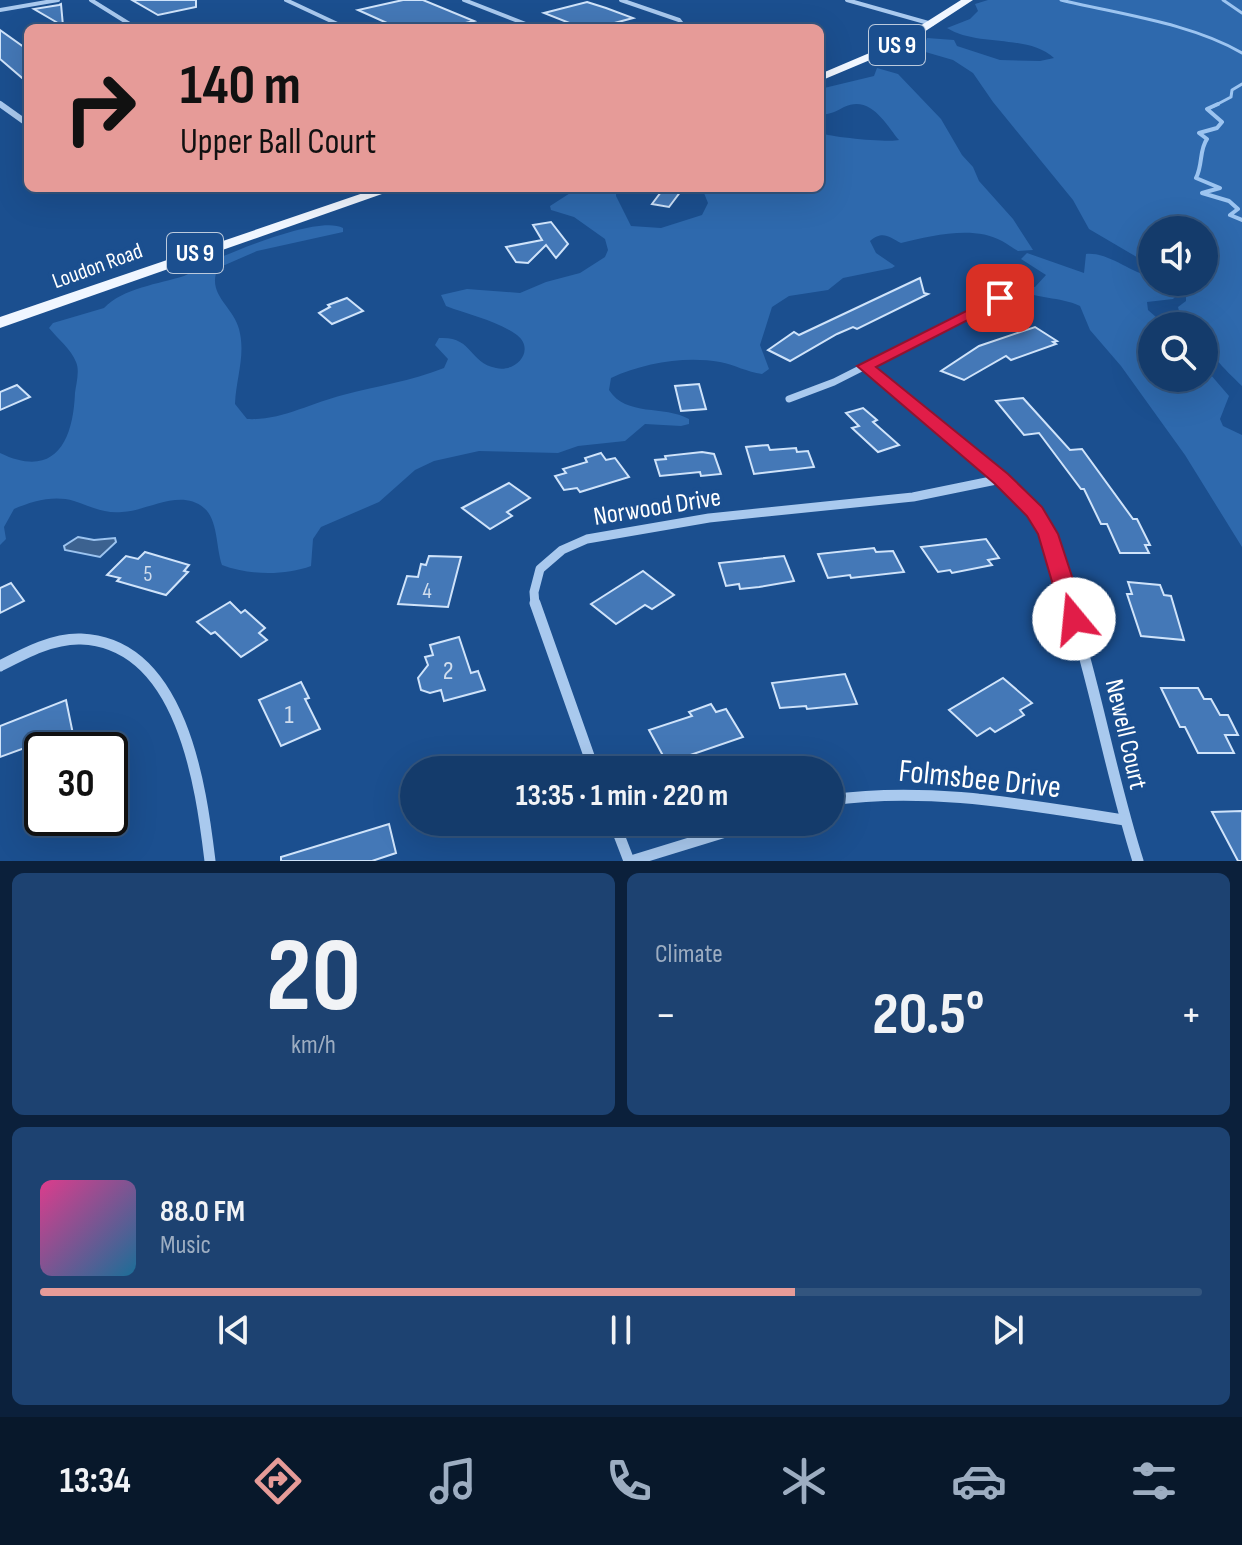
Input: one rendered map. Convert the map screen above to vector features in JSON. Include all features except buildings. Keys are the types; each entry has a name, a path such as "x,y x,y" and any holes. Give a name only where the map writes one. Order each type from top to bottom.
{"main road":[{"name":"US 9","path":"824,76 887,50 968,0"},
{"name":"Loudon Road","path":"0,323 380,192"}],"street":[{"path":"0,10 58,0"},
{"path":"91,0 130,24"},
{"path":"286,0 337,24"},
{"path":"464,0 526,24"},
{"path":"621,0 679,20 682,24"},
{"path":"847,0 932,24"},
{"path":"0,104 24,121"},
{"path":"789,399 826,386 1000,298"},
{"name":"Newell Court","path":"865,366 1001,479 1035,512 1048,534 1092,676 1125,820 1138,861"},
{"name":"Norwood Drive","path":"589,756 536,613 534,592 537,574 556,554 587,539 669,523 882,501 1001,479"},
{"path":"0,666 43,646 76,639 101,641 137,663 174,711 188,742 210,861"},
{"name":"Folmsbee Drive","path":"844,799 897,794 1125,820"},
{"path":"620,836 630,861 712,836"}],"shaded area":[{"path":"988,0 1242,0 1242,386 1218,361 1218,312 1179,312 1178,307 1186,301 1186,296 1218,296 1218,216 1138,216 1138,258 1089,229 1073,200 973,73 953,60 922,51 927,38 954,40 957,46 1000,60 1040,61 1054,58 1031,46 959,34 947,28 970,19 978,11 975,4"},
{"path":"877,68 898,74 941,119 979,181 1013,219 1033,250 1018,251 991,236 978,234 952,233 901,243 879,236 870,241 876,253 895,266 892,268 843,278 828,290 789,296 772,307 760,345 769,369 762,374 720,362 678,360 637,368 611,378 609,390 625,404 679,415 689,419 689,424 645,424 625,441 578,446 558,453 479,451 434,461 415,470 379,502 321,527 313,539 311,566 266,573 222,565 209,513 195,502 185,500 115,512 66,499 36,501 14,509 4,527 6,539 0,545 0,453 34,462 47,459 65,441 70,427 77,366 71,353 49,328 53,323 104,308 131,291 184,276 258,242 298,230 332,225 343,228 343,232 257,251 218,268 215,285 236,321 241,339 235,404 247,419 283,414 444,368 448,359 435,345 439,338 458,341 487,365 503,369 510,367 524,353 525,347 517,335 446,306 441,295 467,289 520,293 580,273 605,257 608,250 605,239 574,217 551,210 550,206 572,192 616,192 631,226 661,228 702,215 708,203 704,192 824,192 824,134 899,140 877,113 862,105 854,104 824,114 824,88 874,76"},
{"path":"1027,253 1084,273 1086,254 1103,256 1138,272 1138,296 1176,296 1147,302 1150,312 1138,312 1138,390 1090,330 1080,306 1016,288 1035,287 1046,275 1021,259"},
{"path":"1218,383 1229,396 1220,419 1223,426 1242,435 1242,547 1185,455 1140,392 1218,392"},
{"path":"78,537 94,540 115,538 116,542 100,557 65,550 64,546"}],"waterway":[{"path":"1061,0 1177,27 1242,53"},
{"path":"1223,0 1242,13"},
{"path":"1216,105 1231,97 1232,90 1242,84"},
{"path":"1216,105 1207,109 1222,122 1217,128 1199,133 1207,139 1196,178 1220,188 1202,193 1229,201 1238,209 1230,215 1242,220"}],"route":[{"path":"1000,298 865,366 1001,479 1035,512 1048,534 1074,619"}]}
